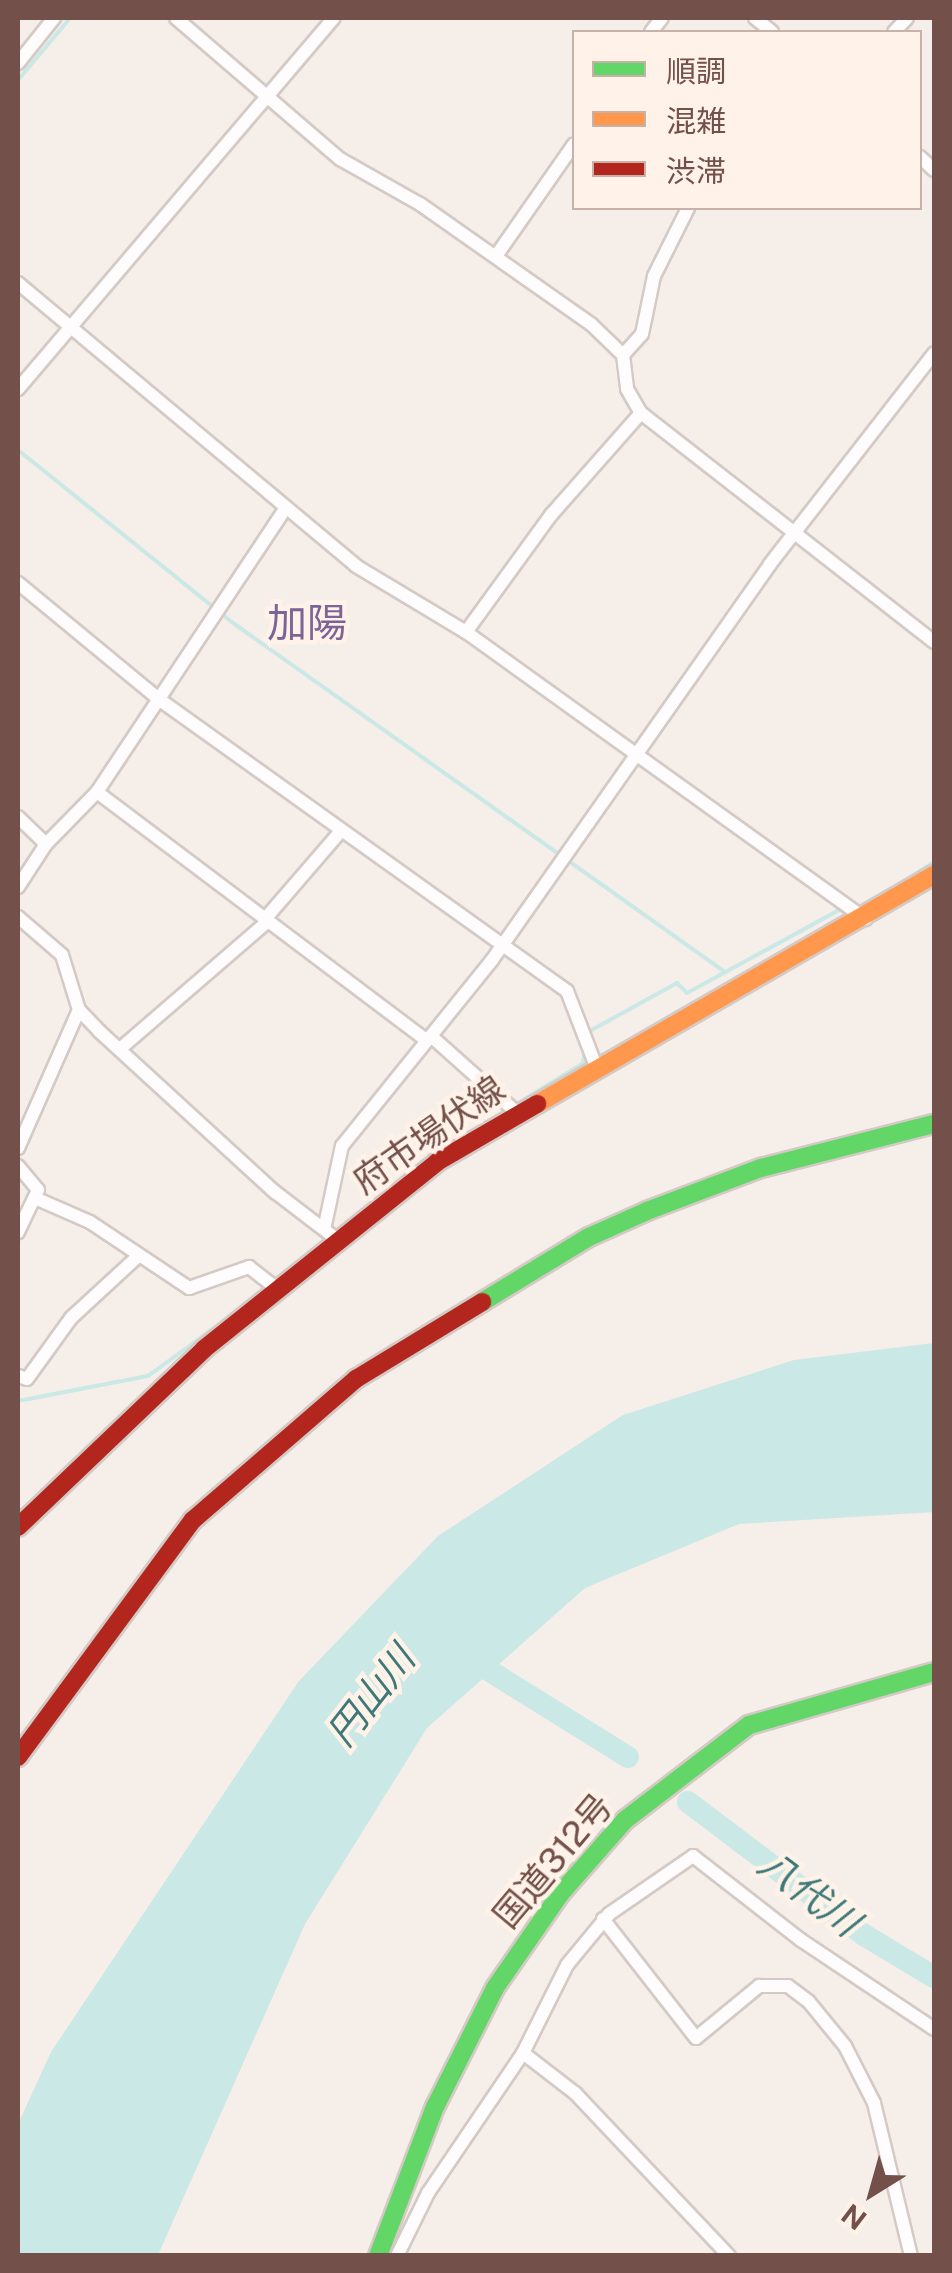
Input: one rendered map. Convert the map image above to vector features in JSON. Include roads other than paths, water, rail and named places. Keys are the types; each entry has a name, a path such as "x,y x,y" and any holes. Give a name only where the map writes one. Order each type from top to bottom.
{"main road":[{"name":"府市場伏線","path":"18,1527 164,1384 437,1162 515,1111 867,920 934,875"},
{"path":"18,1757 193,1520 356,1379 589,1238 647,1211 761,1168 934,1124"},
{"name":"国道312号","path":"378,2256 475,2022 533,1929 591,1856 668,1780 749,1725 934,1672"}],"street":[{"path":"18,62 54,18"},
{"path":"176,18 340,159 496,256 624,355 628,389 641,413 934,642"},
{"path":"18,389 334,18"},
{"path":"496,256 572,147"},
{"path":"624,355 642,334 654,276 687,210"},
{"path":"18,282 356,566 466,632 867,920"},
{"path":"325,1225 342,1146 502,943 794,533 934,354"},
{"path":"466,632 552,515 641,413"},
{"path":"18,888 46,844 97,792 285,509"},
{"path":"18,583 160,700 567,990 596,1066"},
{"path":"97,792 429,1038 515,1111"},
{"path":"18,817 46,844"},
{"path":"121,1048 267,920 340,830"},
{"path":"21,924 62,955 79,1010 275,1192 325,1225 339,1241"},
{"path":"18,1148 79,1010"},
{"path":"18,1166 38,1190 18,1232"},
{"path":"34,1198 90,1222 136,1258"},
{"path":"18,1376 27,1379 71,1318 136,1258 144,1256 189,1288 249,1267 278,1290"},
{"path":"398,2256 428,2193 522,2053 566,1965 603,1920 676,1864 700,1856 800,1940 934,2029"},
{"path":"603,1920 696,2038 759,1986 788,1986 809,2002 844,2044 874,2103 910,2256"},
{"path":"522,2053 575,2092 729,2256"}],"water":[{"name":"円山川","path":"934,1343 934,1512 739,1524 585,1588 427,1728 305,1924 158,2255 18,2255 18,2124 51,2052 299,1681 438,1536 623,1415 794,1360"}],"waterway":[{"path":"18,80 70,18"},
{"path":"18,450 233,623 725,972"},
{"path":"884,894 934,862"},
{"path":"588,1032 677,983 687,993 843,908"},
{"path":"444,1149 583,1063 585,1051"},
{"path":"18,1401 148,1376 232,1315"},
{"name":"八代川","path":"464,1655 628,1757"},
{"name":"八代川","path":"688,1802 864,1935 934,1977"}],"district":[{"name":"加陽","path":"307,623"}]}
